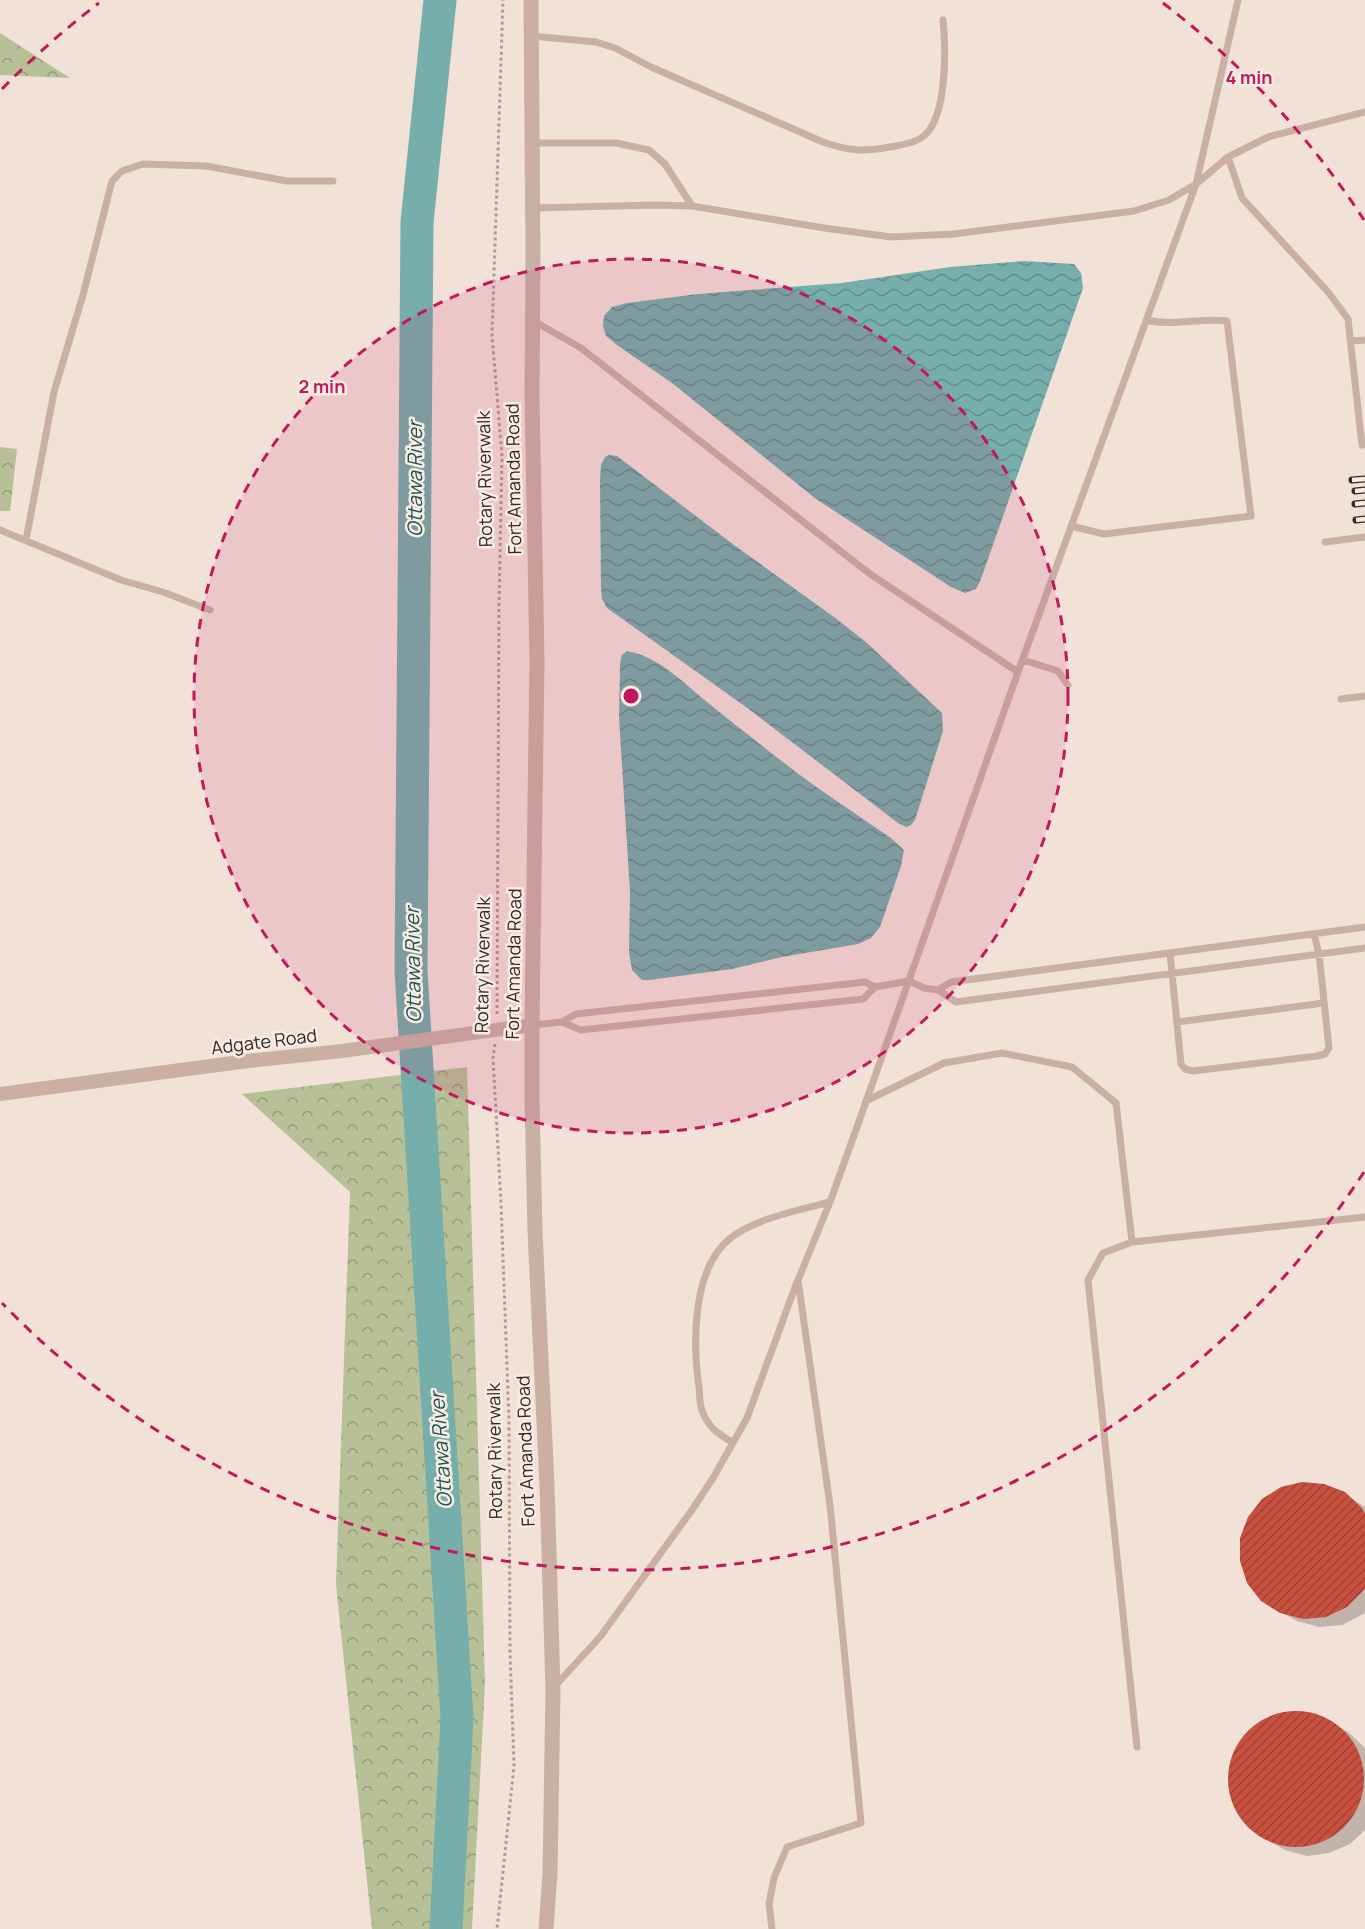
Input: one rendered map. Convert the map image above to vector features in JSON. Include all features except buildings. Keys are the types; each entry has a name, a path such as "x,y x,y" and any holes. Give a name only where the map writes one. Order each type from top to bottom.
{"street":[{"name":"Fort Amanda Road","path":"531,0 532,396 537,660 532,1025 535,1231 547,1474 553,1689 550,1874 546,1929"},
{"name":"Adgate Road","path":"0,1094 532,1025"}],"lane":[{"path":"553,1689 600,1637 693,1510 747,1418 798,1280 830,1202 1018,672 1196,183 1238,0"},
{"path":"531,36 596,42 615,48 651,67 823,142 859,151 909,143 922,138 930,130 937,114 944,72 946,51 943,20"},
{"path":"533,208 692,206 891,237 916,237 1032,225 1134,211 1169,200 1196,183 1228,157 1268,137 1365,112"},
{"path":"532,143 616,143 649,150 665,164 692,206"},
{"path":"1228,157 1242,198 1329,293 1348,319 1362,445 1365,444"},
{"path":"26,540 54,392 83,295 112,181 122,171 143,164 206,166 280,181 333,181"},
{"path":"1071,526 1104,534 1251,516 1227,321 1212,319 1162,324 1147,320"},
{"path":"532,320 580,348 870,574 1018,672"},
{"path":"1351,341 1365,340"},
{"path":"0,530 120,580 163,592 210,610"},
{"path":"1325,542 1365,537"},
{"path":"1023,660 1058,671 1068,685"},
{"path":"1341,699 1365,696"},
{"path":"938,990 951,982 1365,927"},
{"path":"1170,953 1181,1064 1185,1069 1193,1071 1317,1056 1325,1054 1329,1048 1319,954 1314,934"},
{"path":"562,1022 580,1030 851,1001 863,999 874,987 909,981 924,988 938,990 956,1002 1365,948"},
{"path":"532,1025 562,1022 576,1014 865,982 874,987"},
{"path":"1177,1022 1324,1003"},
{"path":"866,1101 944,1063 1002,1053 1072,1067 1116,1103 1132,1242"},
{"path":"732,1442 715,1432 702,1410 695,1358 699,1301 707,1270 725,1243 741,1232 775,1217 830,1202"},
{"path":"1137,1747 1088,1280 1103,1253 1132,1242 1365,1217"},
{"path":"772,1929 769,1904 774,1878 787,1847 861,1822 830,1506 798,1280"}],"path":[{"name":"Rotary Riverwalk","path":"497,1929 514,1766 510,1652 509,1422 493,1057 497,1029 502,456 492,335 503,0"}],"green space":[{"path":"0,33 70,78 0,75"},
{"path":"0,447 17,449 10,511 0,511"},
{"path":"467,1067 485,1684 472,1929 372,1929 336,1585 350,1192 242,1094"}],"water":[{"path":"1024,261 1074,264 1081,273 1083,288 981,579 976,589 965,593 951,587 816,499 672,383 617,345 606,336 603,326 604,316 612,307 627,303 698,294 842,283 950,267"},
{"path":"617,456 834,617 867,643 942,713 943,731 915,820 911,825 906,827 898,823 746,707 607,608 602,599 601,589 600,480 601,465 605,457"},
{"path":"627,651 649,659 670,672 796,772 891,838 904,850 901,866 880,927 871,938 858,944 782,957 732,969 649,980 642,980 632,970 629,952 630,892 619,718 620,664 622,655"}],"waterway":[{"name":"Ottawa River","path":"440,0 417,222 411,971 457,1718 446,1929"}],"railway":[{"path":"1352,480 1365,479"},
{"path":"1355,491 1365,490"},
{"path":"1355,504 1365,503"},
{"path":"1356,520 1365,519"}]}
